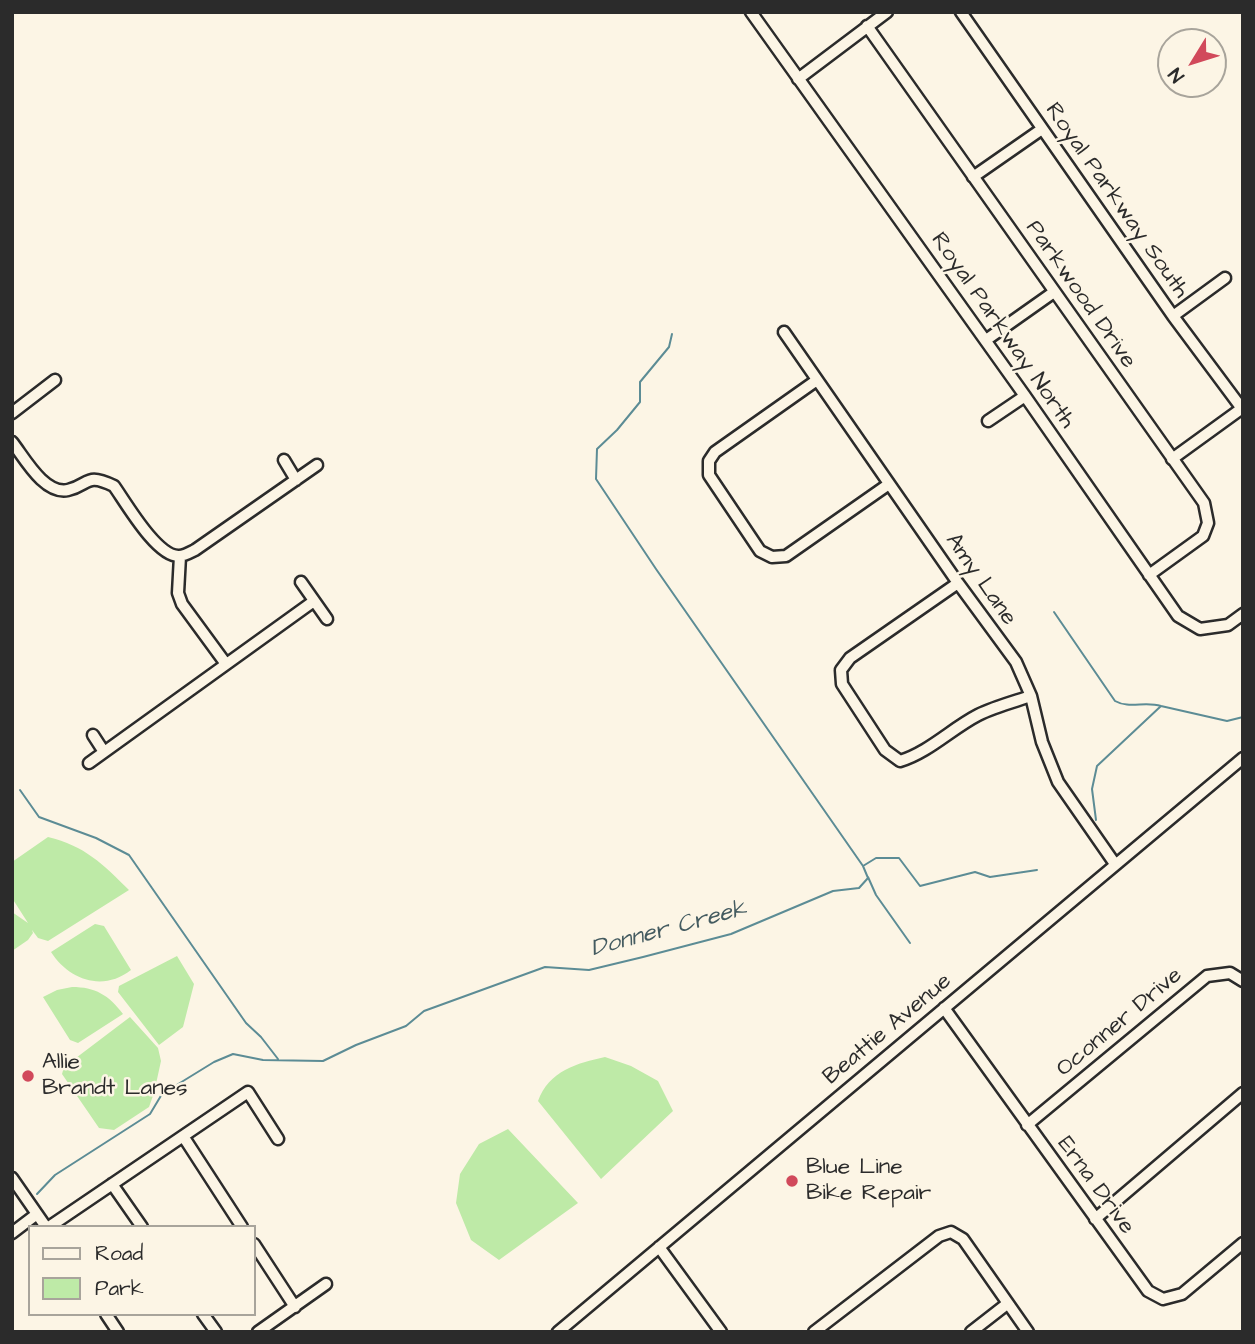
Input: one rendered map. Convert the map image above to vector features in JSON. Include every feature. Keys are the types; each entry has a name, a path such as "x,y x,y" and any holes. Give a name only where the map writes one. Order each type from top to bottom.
{"street":[{"name":"Royal Parkway North","path":"751,12 986,340 1178,616 1200,629 1228,625 1243,614"},
{"path":"798,79 887,12"},
{"name":"Royal Parkway South","path":"961,12 1173,316 1242,410"},
{"name":"Parkwood Drive","path":"867,26 1204,503 1208,523 1203,536 1149,575"},
{"path":"973,177 1042,129"},
{"path":"1173,316 1226,278"},
{"path":"986,340 1054,292"},
{"name":"Amy Lane","path":"784,332 1016,663 1031,696 1042,742 1058,782 1115,864"},
{"path":"12,412 55,380"},
{"path":"817,380 715,452 709,461 709,475 760,551 772,557 786,556 889,484"},
{"path":"988,421 1025,396"},
{"path":"1172,459 1242,410"},
{"path":"12,442 46,484 67,490 90,479 114,486 157,546 167,553 180,556 195,550 317,465"},
{"path":"284,460 296,480"},
{"path":"180,556 178,593 182,604 226,664"},
{"path":"301,582 327,619"},
{"path":"958,583 850,658 841,670 842,684 885,750 900,761 914,757 977,716 1003,704 1031,696"},
{"path":"89,763 314,601"},
{"path":"93,735 104,752"},
{"name":"Beattie Avenue","path":"558,1332 1243,758"},
{"name":"Oconner Drive","path":"1027,1125 1207,976 1230,973 1243,981"},
{"name":"Erna Drive","path":"944,1008 1148,1291 1163,1299 1182,1294 1243,1243"},
{"path":"51,1225 248,1092 278,1139"},
{"path":"1096,1219 1243,1093"},
{"path":"183,1136 242,1225"},
{"path":"12,1178 46,1225"},
{"path":"112,1184 141,1225"},
{"path":"12,1233 37,1214"},
{"path":"814,1332 939,1236 951,1232 963,1240 1028,1332"},
{"path":"256,1247 295,1307"},
{"path":"659,1247 722,1332"},
{"path":"258,1332 326,1284"},
{"path":"971,1332 1007,1304"},
{"path":"107,1316 118,1332"},
{"path":"205,1316 216,1332"}],"green space":[{"path":"48,837 73,845 93,857 129,890 48,941 38,938 32,930 28,940 12,951 12,912 28,923 12,898 12,862"},
{"path":"95,924 104,926 131,970 120,977 87,980 67,970 51,952"},
{"path":"177,956 194,984 183,1027 159,1045 118,992 119,986"},
{"path":"72,987 101,993 123,1014 78,1043 70,1040 43,997"},
{"path":"130,1017 158,1048 161,1061 154,1093 149,1107 114,1130 99,1128 62,1074 64,1067"},
{"path":"605,1057 631,1066 658,1081 673,1111 601,1179 538,1101 549,1082 557,1075 584,1062"},
{"path":"508,1129 578,1203 499,1260 471,1240 456,1203 460,1174 479,1144"}],"waterway":[{"path":"672,334 669,347 640,382 640,402 597,449 596,479 863,866"},
{"path":"1054,612 1115,701 1161,706"},
{"name":"Donner Creek","path":"1096,820 1092,789 1097,766 1161,706 1227,721 1243,717"},
{"path":"20,790 39,817 96,838 129,855 246,1023 278,1059"},
{"name":"Donner Creek","path":"37,1194 55,1175 150,1114 162,1094 214,1062 233,1054 263,1060 323,1061 406,1026 424,1011 545,967 589,970 643,957 731,934 833,891 859,888 868,878 863,866 876,858 899,858 920,886 975,872 990,877 1037,870"},
{"path":"868,877 876,895 910,943"}],"place":[{"name":"Allie Brandt Lanes","path":"28,1076"},
{"name":"Blue Line Bike Repair","path":"792,1181"}]}
